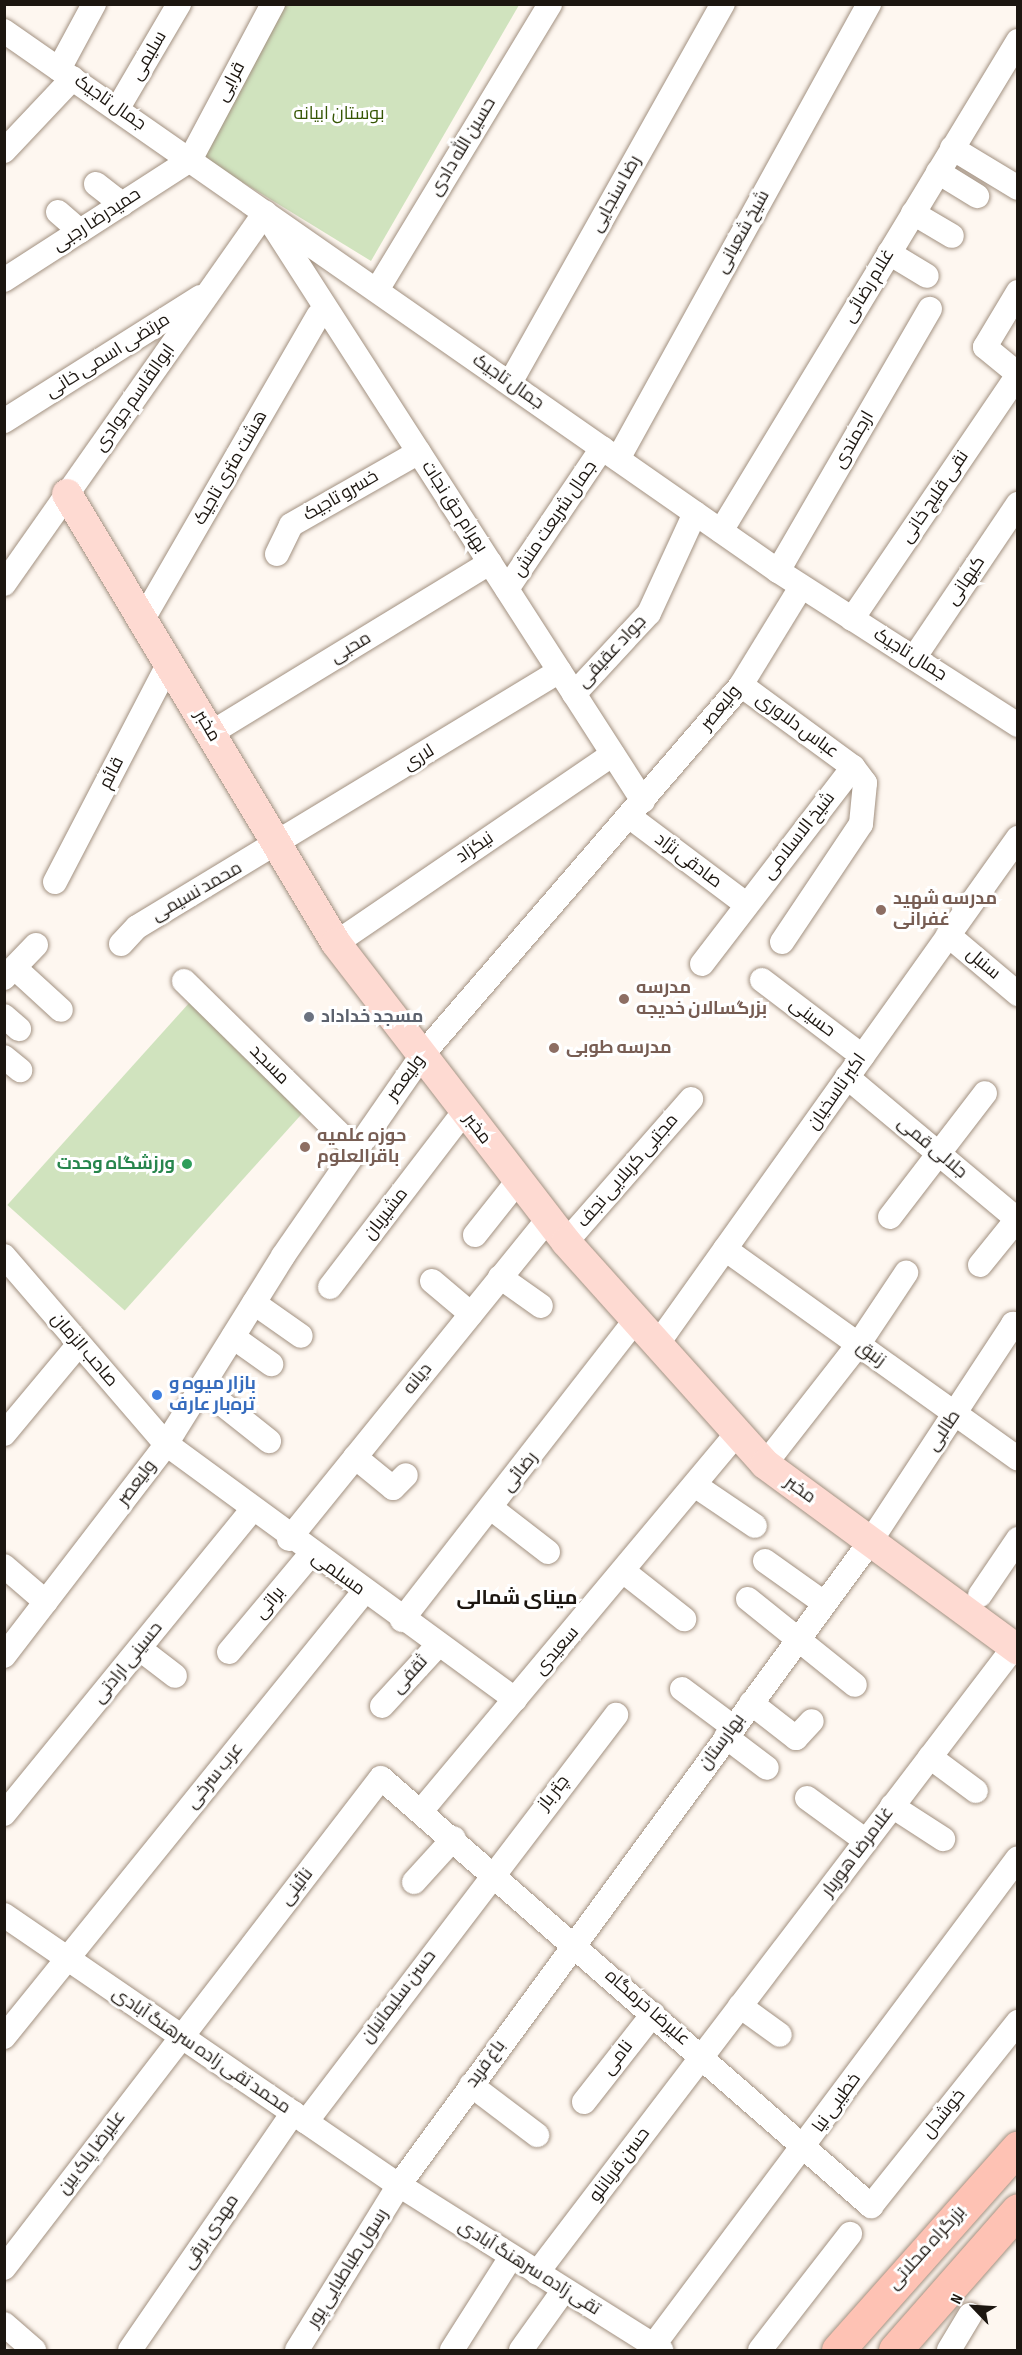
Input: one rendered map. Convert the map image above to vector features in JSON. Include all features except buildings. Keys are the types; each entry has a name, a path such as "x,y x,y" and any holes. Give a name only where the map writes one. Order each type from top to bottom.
{"highway":[{"name":"بزرگراه محلاتی","path":"838,2350 1017,2148"},
{"path":"895,2350 1017,2210"}],"main road":[{"name":"مخبر","path":"67,494 336,943 517,1182 566,1242 656,1346 765,1464 1016,1649"}],"street":[{"path":"4,151 66,74 94,4"},
{"name":"سلیمی","path":"118,108 179,4"},
{"name":"قرایی","path":"190,160 273,4"},
{"name":"حسین الله دادی","path":"377,290 550,4"},
{"name":"رضا سنجایی","path":"510,383 723,4"},
{"name":"شیخ شعبانی","path":"610,454 869,4"},
{"name":"جمال تاجیک","path":"5,32 118,108 778,571 1017,725"},
{"name":"غلام رضائی","path":"721,531 1017,41"},
{"path":"952,148 1017,188"},
{"name":"حمیدرضا رجبی","path":"4,280 190,160"},
{"path":"938,172 977,196"},
{"path":"96,184 122,204"},
{"path":"58,212 80,231"},
{"name":"ابوالقاسم جوادی","path":"4,584 266,213"},
{"name":"بهرام حق نجات","path":"266,213 613,754 636,809"},
{"path":"914,213 952,236"},
{"path":"889,253 927,276"},
{"name":"مرتضی اسمی خانی","path":"4,421 211,291"},
{"path":"1017,291 985,347 1017,374"},
{"name":"ارجمندی","path":"778,571 930,309"},
{"name":"هشت متری تاجیک","path":"143,619 318,316"},
{"name":"نقی قلیچ خانی","path":"852,619 1017,374"},
{"name":"خسرو تاجیک","path":"277,554 291,525 418,452"},
{"name":"جمال شریعت منش","path":"507,589 610,454"},
{"name":"کیهانی","path":"914,658 1017,504"},
{"name":"جواد عقیقی","path":"574,694 649,613 695,513"},
{"name":"محبی","path":"211,733 490,563"},
{"name":"ولیعصر","path":"4,1656 165,1443 355,1149 422,1055 741,685 801,586"},
{"name":"قائم","path":"55,882 169,663"},
{"name":"لاری","path":"278,845 560,671"},
{"name":"عباس دلاوری","path":"741,685 853,767"},
{"name":"نیکزاد","path":"336,943 613,754"},
{"path":"782,942 861,824 865,783 853,767"},
{"name":"شیخ الاسلامی","path":"702,964 853,767"},
{"name":"صادقی نژاد","path":"636,809 746,904"},
{"name":"اکبر ناسخیان","path":"656,1346 1017,838"},
{"name":"محمد نسیمی","path":"121,944 137,927 278,845"},
{"name":"سنبل","path":"948,935 1017,994"},
{"path":"36,945 10,973 61,1010"},
{"name":"حسینی","path":"762,980 862,1056"},
{"name":"مسجد","path":"184,981 355,1149"},
{"name":"جلالی قمی","path":"847,1077 1017,1218"},
{"path":"890,1217 986,1094"},
{"name":"مجتبی کربلایی نجف","path":"566,1242 691,1099"},
{"name":"مشیریان","path":"330,1287 464,1112"},
{"path":"475,1235 517,1182"},
{"path":"980,1265 1017,1218"},
{"name":"دیانه","path":"289,1539 548,1219"},
{"name":"زنبق","path":"725,1249 1017,1459"},
{"name":"صاحب الزمان","path":"4,1256 165,1443"},
{"path":"765,1464 858,1345 906,1273"},
{"path":"500,1277 541,1306"},
{"path":"432,1281 471,1314"},
{"path":"254,1303 301,1336"},
{"name":"رضائی","path":"402,1620 635,1322"},
{"name":"طالبی","path":"870,1542 1013,1324 1017,1327"},
{"path":"233,1337 271,1364"},
{"path":"4,1434 79,1344"},
{"path":"201,1387 269,1441"},
{"name":"سعیدی","path":"422,1810 696,1486 736,1434"},
{"name":"مسلمی","path":"165,1443 289,1539 515,1699"},
{"path":"355,1457 393,1488 406,1475"},
{"path":"696,1486 755,1527"},
{"path":"491,1508 548,1552"},
{"name":"حسینی ارادتی","path":"4,1814 251,1511"},
{"path":"980,1595 1017,1539"},
{"name":"بهارستان","path":"573,1943 870,1542"},
{"name":"براتی","path":"229,1652 310,1554"},
{"path":"765,1561 824,1603"},
{"path":"4,1566 46,1602"},
{"path":"623,1571 684,1619"},
{"name":"عرب سرخی","path":"4,2037 363,1593"},
{"path":"747,1599 855,1685"},
{"name":"ثقفی","path":"382,1706 438,1645"},
{"path":"140,1649 175,1676"},
{"name":"غلامرضا هوریار","path":"702,2056 892,1806 1016,1649"},
{"path":"682,1689 767,1768"},
{"path":"751,1703 795,1738 812,1721"},
{"name":"چتر باز","path":"492,1872 616,1715"},
{"path":"930,1757 976,1791"},
{"name":"نائینی","path":"180,2038 381,1778 422,1810"},
{"path":"807,1798 866,1841"},
{"path":"892,1806 943,1839"},
{"name":"علیرضا خرمگاه","path":"422,1810 871,2205"},
{"path":"414,1882 454,1838"},
{"name":"خطیبی نیا","path":"657,2348 1017,1858"},
{"name":"حسن سلیمانیان","path":"299,2118 492,1872"},
{"name":"محمد تقی زاده سرهنگ آبادی","path":"4,1915 180,2038 399,2185"},
{"name":"باغ فرید","path":"399,2185 573,1943"},
{"path":"740,2006 780,2035"},
{"name":"نامی","path":"584,2102 653,2014"},
{"name":"خوشدل","path":"871,2205 1017,2022"},
{"name":"علیرضا پاک بین","path":"4,2268 180,2038"},
{"name":"حسن قربانلو","path":"537,2273 702,2056"},
{"path":"471,2085 537,2136"},
{"name":"مهدی برقی","path":"130,2350 299,2118"},
{"name":"تقی زاده سرهنگ آبادی","path":"399,2185 657,2348"},
{"name":"رسول طباطبایی پور","path":"297,2350 399,2185"},
{"path":"760,2350 850,2234"},
{"path":"452,2350 511,2257"},
{"path":"521,2350 564,2290"},
{"path":"949,2350 970,2315"},
{"path":"4,2324 34,2350"}],"green space":[{"name":"بوستان ابیانه","path":"284,5 519,5 371,261 200,156"},
{"path":"190,1002 307,1108 125,1311 7,1205"}],"place":[{"name":"مدرسه شهید غفرانی","path":"881,910"},
{"name":"مدرسه بزرگسالان خدیجه","path":"624,999"},
{"name":"مسجد خداداد","path":"309,1017"},
{"name":"مدرسه طوبی","path":"554,1048"},
{"name":"حوزه علمیه باقرالعلوم","path":"305,1147"},
{"name":"ورزشگاه وحدت","path":"187,1164"},
{"name":"بازار میوه و تره‌بار عارف","path":"157,1395"}],"district":[{"name":"مینای شمالی","path":"517,1598"}]}
